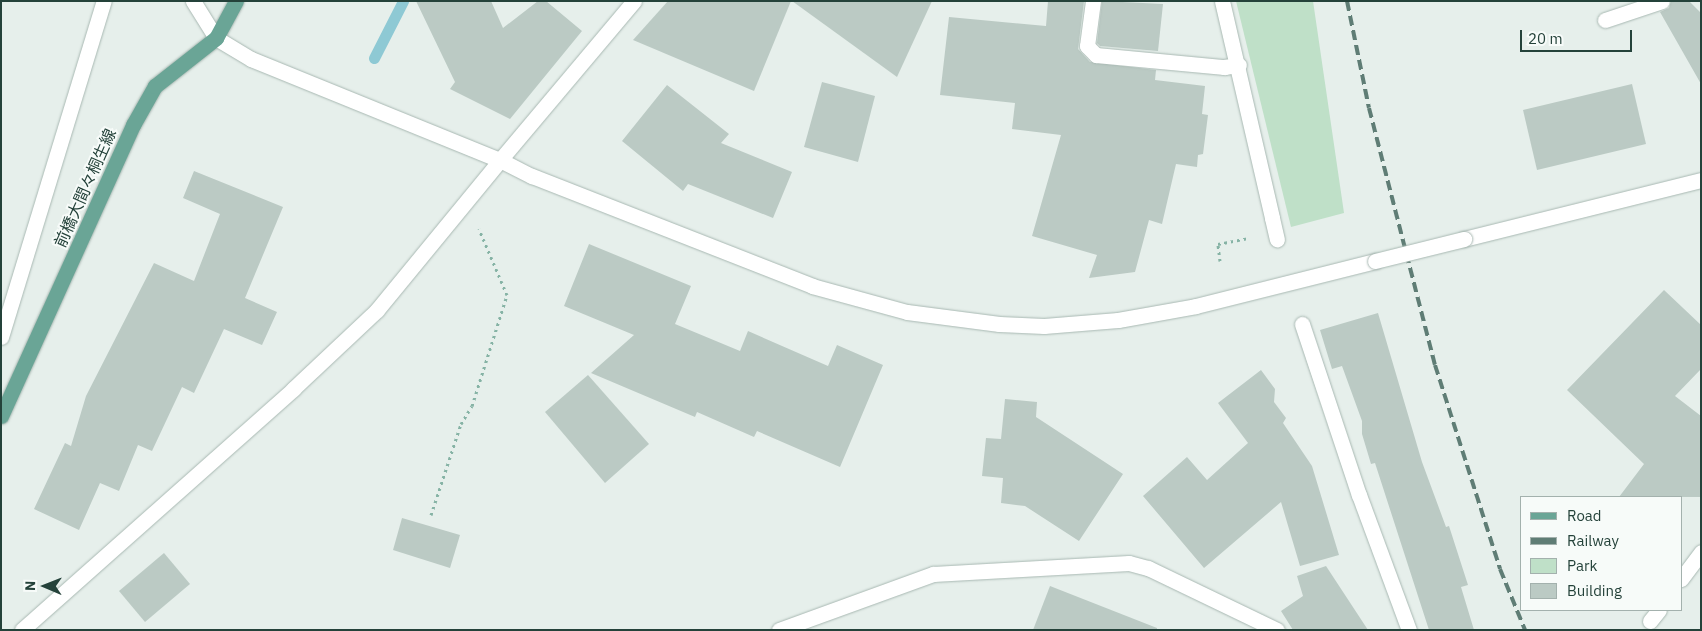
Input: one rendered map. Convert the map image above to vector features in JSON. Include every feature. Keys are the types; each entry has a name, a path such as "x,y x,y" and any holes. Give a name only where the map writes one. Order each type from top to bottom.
{"main road":[{"name":"前橋大間々桐生線","path":"1,416 133,124 154,86 216,38 236,1"}],"street":[{"path":"1,337 104,1"},
{"path":"194,1 216,38 251,59 500,160 532,176 812,286 907,312 999,324 1044,326 1118,320 1196,306 1701,180"},
{"path":"22,630 293,389 377,310 634,1"},
{"path":"1092,1 1088,46 1096,55 1224,67 1239,65"},
{"path":"1222,1 1239,65 1277,239"},
{"path":"1605,20 1662,1"},
{"path":"1302,324 1359,495 1409,630"},
{"path":"1682,578 1701,552"},
{"path":"779,630 933,574 1129,563 1148,568 1277,630"}],"path":[{"path":"431,515 461,424 472,406 507,295 477,223"},
{"path":"1220,261 1218,244 1253,237"}],"green space":[{"path":"1236,1 1313,1 1344,213 1291,227"}],"building":[{"path":"416,1 491,1 503,28 538,1 546,1 582,31 510,119 450,89 455,82"},
{"path":"668,1 791,1 754,91 633,40"},
{"path":"792,1 932,1 897,77"},
{"path":"1048,1 1084,1 1078,49 1090,62 1156,70 1155,80 1205,86 1202,114 1208,115 1203,154 1198,155 1197,167 1176,164 1162,224 1149,220 1135,272 1089,278 1097,255 1032,236 1061,135 1012,129 1015,103 940,95 949,17 1046,26"},
{"path":"1102,1 1163,4 1158,51 1100,46 1097,43"},
{"path":"1671,1 1689,1 1701,13 1701,84 1660,12 1669,8"},
{"path":"822,82 875,96 858,162 804,147"},
{"path":"1632,84 1646,144 1537,170 1523,110"},
{"path":"667,85 729,134 721,143 792,172 773,218 688,184 683,191 622,141"},
{"path":"194,171 283,207 245,298 277,312 262,345 224,329 194,393 182,387 152,451 138,445 119,491 100,483 79,530 34,509 65,443 71,446 86,396 154,263 194,281 220,214 183,198"},
{"path":"589,244 691,286 675,324 740,351 748,331 828,366 837,345 883,365 840,467 757,431 754,437 697,412 695,417 591,373 634,335 564,306"},
{"path":"1664,290 1701,325 1701,369 1675,396 1701,416 1701,497 1620,496 1644,464 1567,390"},
{"path":"1378,313 1422,462 1446,527 1449,526 1468,585 1461,587 1474,630 1429,630 1375,463 1371,464 1362,434 1362,421 1342,366 1332,369 1320,330"},
{"path":"1261,370 1275,389 1274,402 1286,418 1283,423 1312,466 1339,555 1300,566 1281,502 1204,568 1143,496 1187,457 1207,480 1248,443 1218,403"},
{"path":"588,375 649,444 605,483 545,412"},
{"path":"1005,399 1037,402 1036,417 1123,474 1079,541 1025,506 1001,503 1003,478 982,476 986,438 1001,439"},
{"path":"402,518 460,535 450,568 393,550"},
{"path":"164,553 190,584 145,622 119,591"},
{"path":"1326,566 1368,630 1293,630 1281,611 1303,596 1297,576"},
{"path":"1050,586 1157,628 1157,630 1033,630"}],"waterway":[{"path":"374,58 403,1"}],"railway":[{"path":"1347,1 1369,108 1435,365 1500,569 1525,630"}]}
